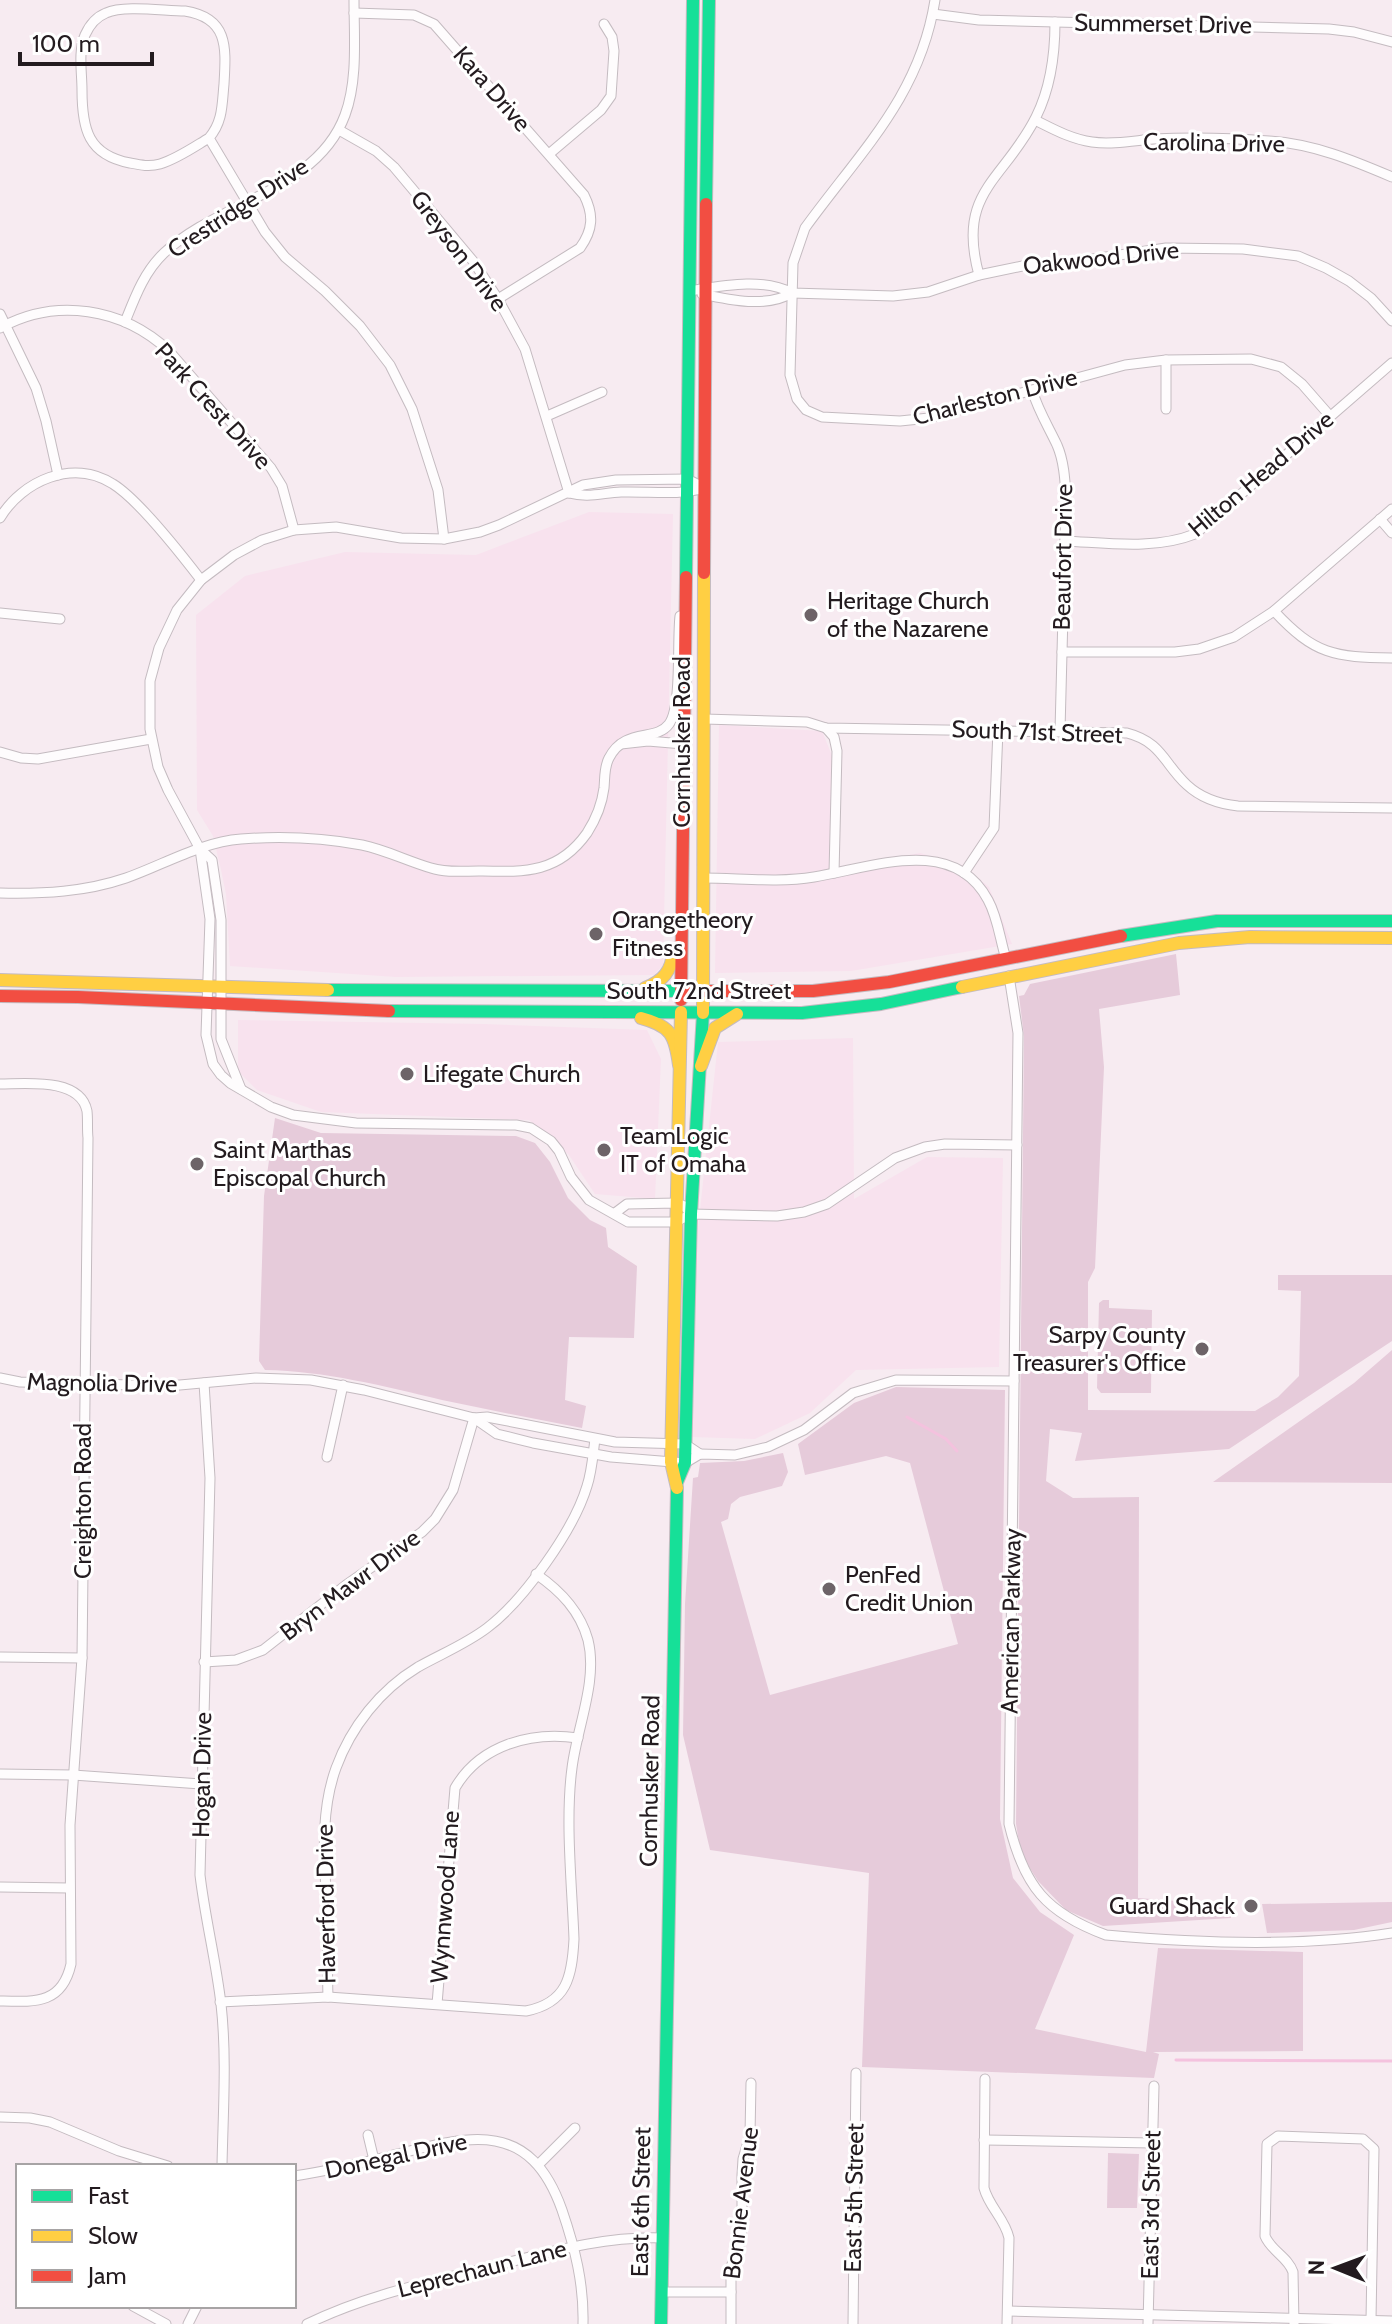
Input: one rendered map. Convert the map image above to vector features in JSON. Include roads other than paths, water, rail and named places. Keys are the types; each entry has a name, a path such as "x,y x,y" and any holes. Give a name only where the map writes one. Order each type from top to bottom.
{"main road":[{"name":"Cornhusker Road","path":"665,2081 676,1632 677,1482 671,1462 671,1444 681,1012 693,0"},
{"name":"Cornhusker Road","path":"677,1482 685,1463 691,1214 703,1013 709,0"},
{"path":"687,567 694,634 694,708 697,716 704,719"},
{"path":"636,991 662,981 673,964 675,782 683,744"},
{"name":"South 72nd Street","path":"0,980 365,991 813,991 863,986 1175,926 1237,920 1392,921"},
{"path":"1009,976 1009,971 1016,966 1089,949 1117,937"},
{"name":"South 72nd Street","path":"0,996 433,1012 827,1011 881,1004 1009,976 1204,940 1250,937 1392,938"},
{"path":"703,948 714,976 753,991"},
{"path":"881,1004 926,985 993,971 1006,959"},
{"path":"618,1012 657,1021 668,1029 676,1041 679,1065"},
{"path":"701,1066 714,1027 739,1013"},
{"name":"East 6th Street","path":"661,2324 665,2081"}],"street":[{"name":"Crestridge Drive","path":"125,322 141,282 163,254 182,239 291,177 312,162 339,130 351,90 354,0"},
{"name":"Charleston Drive","path":"935,0 922,55 900,101 805,228 793,263 792,387 806,410 822,417 900,421 929,418 1125,365 1166,360 1251,359 1281,367 1302,384 1330,416"},
{"path":"129,10 197,13 216,26 226,50 221,114 209,138 170,159 147,166 105,157 90,137 82,110 82,50 90,26 105,13 129,10"},
{"name":"Kara Drive","path":"354,13 414,15 434,24 584,195 592,221 589,237 580,248 498,299"},
{"name":"Summerset Drive","path":"933,14 979,20 1329,29 1392,42"},
{"path":"979,275 971,233 975,212 985,191 1035,120 1051,76 1055,22"},
{"path":"549,154 601,110 611,96 614,51 612,37 604,24"},
{"name":"Carolina Drive","path":"1035,120 1069,137 1093,142 1156,139 1299,144 1323,149 1392,177"},
{"name":"Greyson Drive","path":"339,130 376,151 394,167 473,261 498,299 525,349 569,493"},
{"path":"209,138 265,232 285,257 360,326 390,365 412,409 438,490 444,539"},
{"name":"Oakwood Drive","path":"689,291 705,291 728,285 779,286 792,293 893,296 928,292 979,275 1027,265 1066,263 1166,248 1273,251 1298,256 1349,281 1371,298 1392,321"},
{"name":"Oakwood Drive","path":"705,291 728,300 779,301 792,293"},
{"name":"Park Crest Drive","path":"3,326 45,312 66,310 99,313 150,335 169,351 271,468 287,500 294,530"},
{"path":"0,314 3,326 36,388 58,475"},
{"path":"1166,360 1166,409"},
{"name":"Hilton Head Drive","path":"1065,541 1165,543 1195,534 1392,363"},
{"name":"Beaufort Drive","path":"1032,390 1039,412 1058,447 1064,472 1060,731"},
{"path":"547,416 602,392"},
{"path":"0,518 20,493 58,475 89,475 111,482 130,497 201,580"},
{"path":"705,488 687,479 616,480 583,485 480,532 444,539 401,538 336,527 294,530 262,540 234,555 201,580 177,610 159,648 150,681 148,712 158,767 200,849 212,860 220,899 213,1004 206,1035 213,1064 230,1083 271,1107 316,1119 531,1128 551,1141 571,1177 589,1200 628,1222 676,1222 691,1214 777,1216 804,1212 827,1204 895,1158 925,1147 945,1144 1017,1145"},
{"path":"569,493 586,497 616,492 687,493 705,488"},
{"path":"1062,652 1143,653 1199,649 1234,637 1274,611 1392,509"},
{"path":"1380,519 1392,533"},
{"path":"0,893 84,889 124,879 200,849 239,839 334,841 374,847 434,869 532,871 555,862 578,845 585,835 601,803 607,760 621,744 635,735 661,730 668,725 673,714 678,634 687,567"},
{"path":"1274,611 1295,633 1322,650 1337,655 1392,658"},
{"path":"0,613 60,619"},
{"name":"South 71st Street","path":"704,719 807,722 826,728 1127,733 1139,736 1160,751 1188,786 1208,799 1228,805 1392,808"},
{"path":"826,728 834,737 837,751 834,873"},
{"path":"964,873 990,835 996,819 998,730"},
{"path":"0,752 38,759 151,739"},
{"path":"621,744 648,741 683,744"},
{"path":"703,878 803,879 918,859 938,862 964,873 987,898 995,914 1006,959"},
{"name":"American Parkway","path":"1009,976 1018,1033 1009,1824 1023,1870 1052,1907 1081,1926 1106,1935 1278,1941 1350,1939 1392,1933"},
{"path":"213,1004 224,1052 241,1089"},
{"name":"Creighton Road","path":"0,1084 64,1088 79,1096 87,1109 82,1658 73,1775 69,1888 71,1964 62,1987 48,1998 0,2001"},
{"path":"615,1213 627,1204 677,1203 691,1214"},
{"name":"Magnolia Drive","path":"0,1378 83,1385 169,1386 256,1378 311,1380 474,1418"},
{"path":"474,1418 487,1417 595,1439 685,1444 700,1454 735,1455 768,1447 804,1430 853,1393 896,1380 1014,1381"},
{"name":"Hogan Drive","path":"204,1383 210,1478 200,1875 220,2002 224,2072 222,2164"},
{"path":"327,1457 343,1385"},
{"path":"474,1418 497,1434 593,1454 685,1463 700,1454"},
{"name":"Bryn Mawr Drive","path":"204,1662 236,1660 263,1650 346,1585 422,1532 435,1519 453,1490 474,1418"},
{"name":"Haverford Drive","path":"328,1997 324,1819 331,1784 345,1748 362,1719 393,1685 416,1668 487,1628 536,1574 570,1527 587,1487 595,1439"},
{"path":"220,2002 328,1997 526,2011 541,2008 564,1989 573,1961 570,1795 589,1680 588,1640 569,1602 536,1574"},
{"path":"0,1657 82,1658"},
{"name":"Wynnwood Lane","path":"437,2004 455,1788 466,1769 498,1748 535,1736 554,1734 578,1738"},
{"path":"0,1774 73,1775 201,1784"},
{"path":"0,1887 69,1888"},
{"name":"East 5th Street","path":"853,2324 856,2073"},
{"path":"985,2079 984,2188 987,2199 1006,2224 1009,2238 1007,2324"},
{"name":"Bonnie Avenue","path":"731,2324 731,2267 742,2227 742,2175 750,2135 751,2083"},
{"name":"East 3rd Street","path":"1148,2320 1154,2086"},
{"path":"0,2117 50,2122 119,2151 161,2164"},
{"path":"575,2128 539,2164 556,2192 574,2246 582,2283 583,2324"},
{"path":"368,2135 374,2160"},
{"path":"1294,2321 1291,2265 1268,2245 1265,2236 1267,2144 1278,2136 1363,2139 1374,2149 1371,2320"},
{"name":"Donegal Drive","path":"296,2176 477,2139 508,2144 539,2164"},
{"path":"984,2140 1152,2143"},
{"name":"Leprechaun Lane","path":"307,2324 380,2294 574,2246 623,2238 663,2238"},
{"path":"662,2292 731,2292"},
{"path":"137,2308 166,2324"},
{"path":"1008,2311 1148,2320 1392,2321"}],"waterway":[{"path":"907,1417 946,1439 957,1451"},
{"path":"1176,2060 1392,2061"}],"place":[{"name":"Heritage Church of the Nazarene","path":"811,615"},
{"name":"Orangetheory Fitness","path":"596,934"},
{"name":"Lifegate Church","path":"407,1074"},
{"name":"TeamLogic IT of Omaha","path":"604,1150"},
{"name":"Saint Marthas Episcopal Church","path":"197,1164"},
{"name":"Sarpy County Treasurer's Office","path":"1202,1349"},
{"name":"PenFed Credit Union","path":"829,1589"},
{"name":"Guard Shack","path":"1251,1906"}]}
